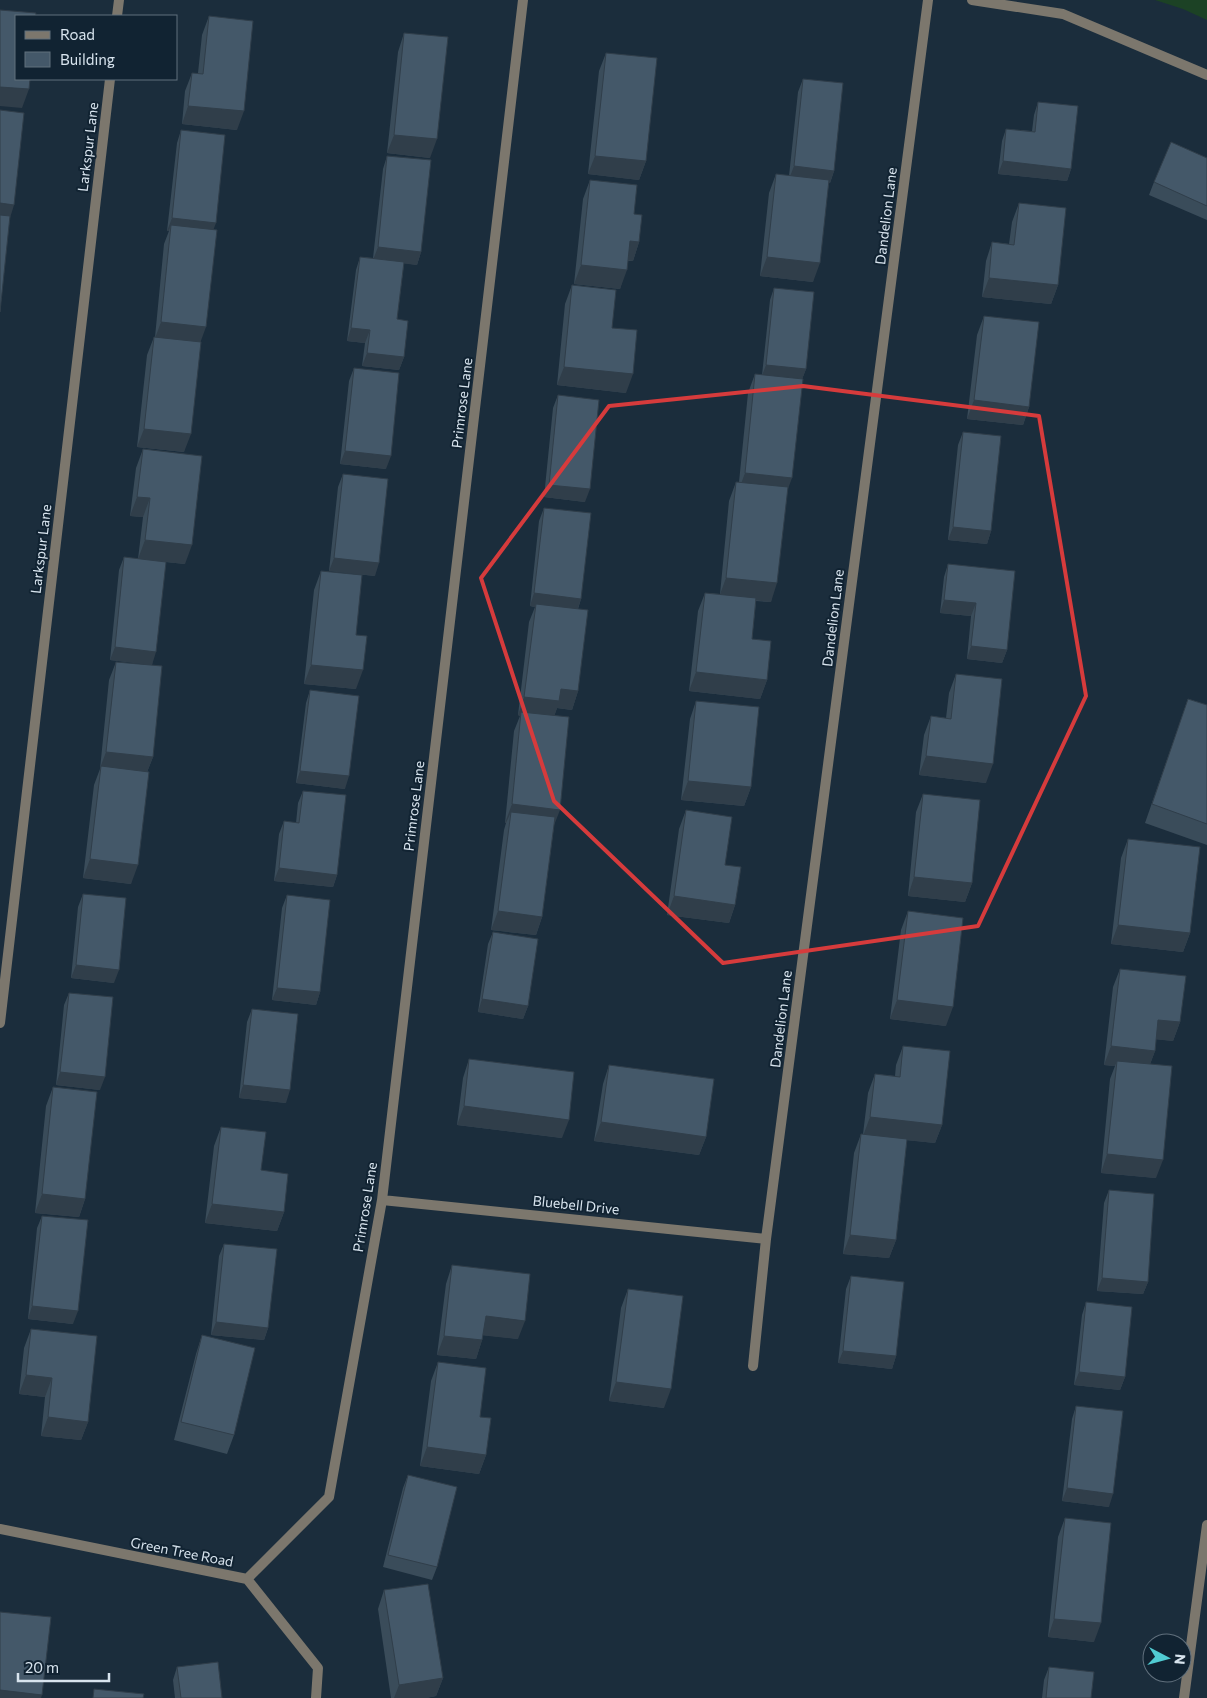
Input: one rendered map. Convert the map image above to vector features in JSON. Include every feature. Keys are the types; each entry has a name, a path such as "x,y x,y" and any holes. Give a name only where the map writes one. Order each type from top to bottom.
{"street":[{"path":"118,15 119,0"},
{"name":"Primrose Lane","path":"247,1578 329,1498 382,1200 523,0"},
{"name":"Dandelion Lane","path":"754,1366 766,1239 928,0"},
{"path":"972,0 1063,14 1207,75"},
{"name":"Larkspur Lane","path":"0,1023 110,80"},
{"name":"Bluebell Drive","path":"382,1200 766,1239"},
{"path":"1184,1698 1207,1525"},
{"name":"Green Tree Road","path":"0,1529 247,1578 318,1668 316,1698"}],"highlighted area":[{"path":"803,386 1039,416 1086,696 978,926 723,963 554,801 481,578 609,406"}],"green space":[{"path":"1155,0 1207,0 1207,20 1183,9"}],"building":[{"path":"0,10 36,13 35,15 15,15 15,80 30,80 29,89 0,87"},
{"path":"209,16 253,21 244,111 188,106 192,73 203,74"},
{"path":"404,33 448,37 437,139 394,135"},
{"path":"606,53 657,58 646,161 595,156"},
{"path":"803,79 843,83 834,171 794,166"},
{"path":"1038,102 1078,106 1071,169 1003,161 1006,129 1035,132"},
{"path":"0,110 24,113 14,205 0,203"},
{"path":"181,130 225,135 216,223 172,218"},
{"path":"1171,142 1207,158 1207,206 1154,182"},
{"path":"387,156 431,160 421,252 378,247"},
{"path":"776,174 829,180 820,263 767,257"},
{"path":"590,180 637,185 634,214 642,215 639,242 630,241 627,270 581,265"},
{"path":"1019,203 1066,208 1058,285 989,278 992,242 1014,245"},
{"path":"0,215 10,216 0,312"},
{"path":"171,225 217,230 206,327 161,322"},
{"path":"360,257 404,262 397,319 408,321 404,357 367,353 370,330 351,328"},
{"path":"572,285 616,290 612,328 637,330 633,374 564,367"},
{"path":"774,288 814,292 806,369 766,365"},
{"path":"984,316 1039,322 1029,407 974,400"},
{"path":"154,337 201,342 191,434 144,429"},
{"path":"354,368 399,373 391,456 345,451"},
{"path":"755,374 803,379 792,478 745,473"},
{"path":"558,395 599,400 590,489 549,485"},
{"path":"963,432 1001,436 991,531 953,527"},
{"path":"143,449 202,456 192,545 145,540 150,498 137,497"},
{"path":"343,474 388,479 379,563 334,558"},
{"path":"736,482 788,487 777,583 726,578"},
{"path":"544,508 591,513 581,599 534,593"},
{"path":"124,557 166,562 156,652 115,647"},
{"path":"948,564 1015,571 1007,650 971,646 976,603 944,600"},
{"path":"321,571 362,575 356,635 367,636 363,670 311,665"},
{"path":"705,593 756,598 752,639 771,641 767,680 696,672"},
{"path":"536,604 588,610 578,691 561,689 559,701 524,697"},
{"path":"116,662 162,666 153,757 106,752"},
{"path":"956,674 1002,679 993,764 926,756 931,716 951,719"},
{"path":"310,690 359,696 349,776 300,771"},
{"path":"1188,699 1207,705 1207,824 1152,804"},
{"path":"696,701 759,707 751,787 688,781"},
{"path":"521,712 569,717 560,810 512,804"},
{"path":"101,766 149,772 138,865 90,859"},
{"path":"303,791 346,795 337,875 279,868 284,821 299,823"},
{"path":"923,794 980,800 972,883 914,877"},
{"path":"686,810 732,817 725,865 741,867 735,905 674,896"},
{"path":"511,812 555,817 542,917 498,911"},
{"path":"1128,839 1200,847 1190,933 1118,925"},
{"path":"83,894 126,898 119,970 76,965"},
{"path":"287,895 330,900 320,992 277,988"},
{"path":"908,911 963,918 953,1007 897,1000"},
{"path":"493,932 538,939 528,1006 482,999"},
{"path":"1120,969 1186,976 1180,1022 1158,1020 1155,1051 1111,1046"},
{"path":"69,993 113,997 105,1077 60,1072"},
{"path":"252,1009 298,1014 290,1090 243,1085"},
{"path":"903,1046 950,1051 942,1125 870,1117 875,1074 900,1077"},
{"path":"469,1059 574,1072 569,1120 464,1106"},
{"path":"1117,1061 1172,1066 1163,1160 1107,1154"},
{"path":"609,1065 714,1079 706,1137 601,1122"},
{"path":"53,1087 97,1092 85,1199 42,1194"},
{"path":"221,1127 266,1132 261,1170 288,1174 284,1212 212,1204"},
{"path":"861,1134 907,1139 896,1240 850,1235"},
{"path":"1109,1190 1154,1194 1148,1282 1102,1278"},
{"path":"42,1216 88,1220 78,1311 32,1306"},
{"path":"224,1244 277,1249 268,1328 216,1322"},
{"path":"452,1265 530,1274 525,1321 486,1316 482,1340 444,1336"},
{"path":"851,1276 904,1282 896,1356 843,1351"},
{"path":"628,1289 683,1296 671,1389 616,1382"},
{"path":"1086,1302 1132,1307 1125,1377 1079,1372"},
{"path":"31,1329 97,1336 88,1422 48,1417 52,1378 26,1375"},
{"path":"202,1335 255,1348 234,1435 181,1422"},
{"path":"438,1362 486,1368 480,1417 491,1418 486,1455 427,1447"},
{"path":"1076,1406 1123,1411 1113,1494 1067,1488"},
{"path":"408,1475 457,1487 437,1567 388,1555"},
{"path":"1065,1518 1111,1523 1101,1623 1054,1619"},
{"path":"428,1584 443,1678 399,1685 384,1590"},
{"path":"0,1612 51,1617 42,1695 0,1690"},
{"path":"218,1662 222,1698 181,1698 177,1667"},
{"path":"1049,1667 1094,1672 1091,1698 1046,1698"},
{"path":"94,1689 144,1694 143,1698 93,1698"}]}
